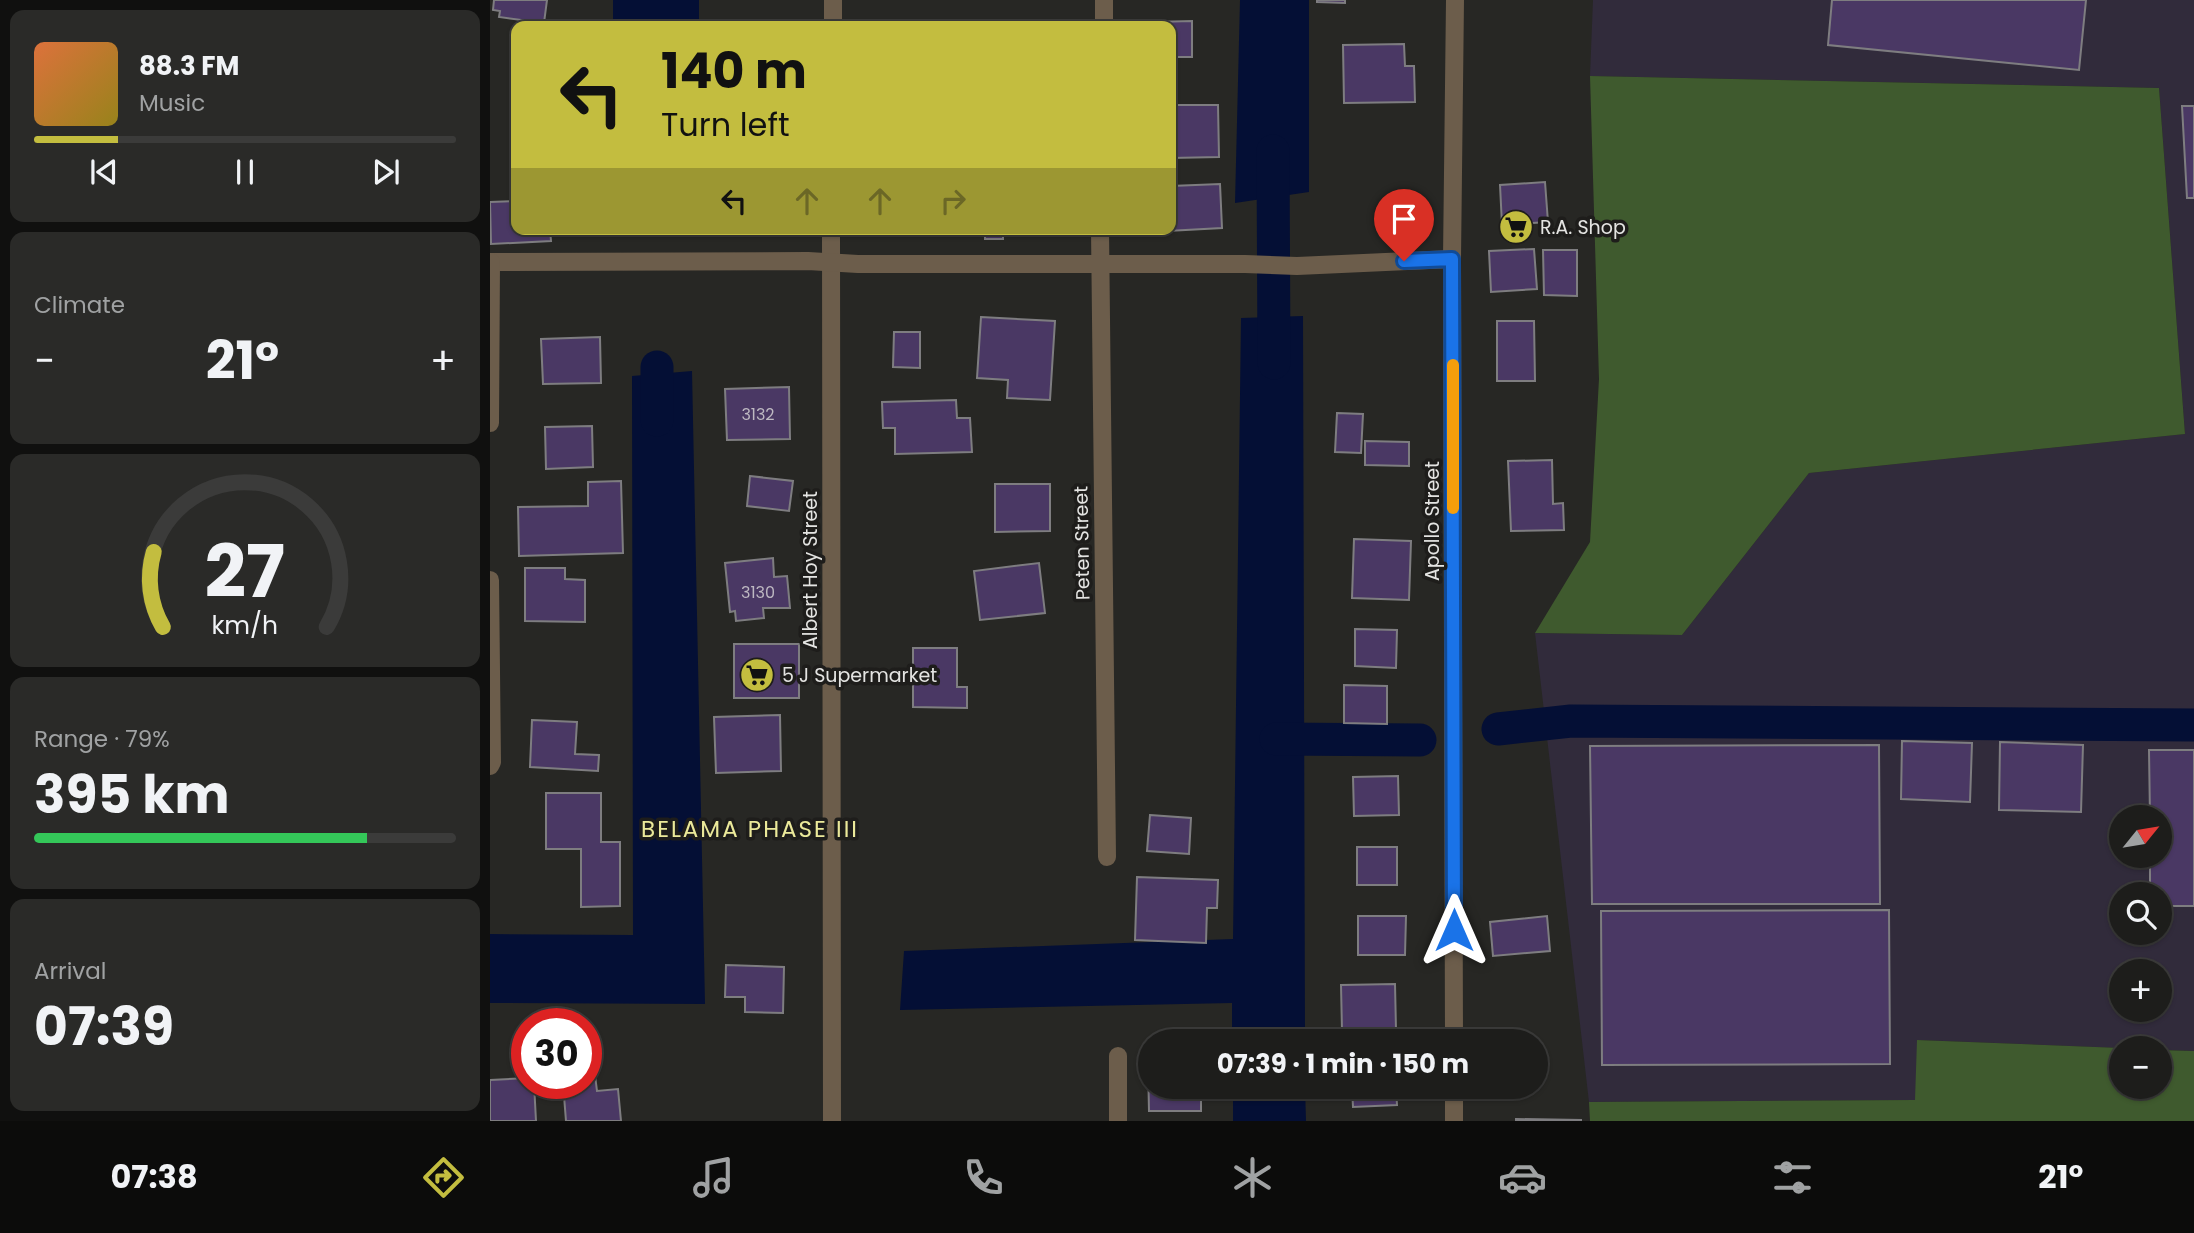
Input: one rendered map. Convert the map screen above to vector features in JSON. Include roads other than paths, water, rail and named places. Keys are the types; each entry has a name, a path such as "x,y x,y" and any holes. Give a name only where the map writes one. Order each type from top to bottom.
{"street":[{"path":"833,0 833,21"},
{"path":"1104,0 1104,21"},
{"name":"Apollo Street","path":"1454,1029 1452,259 1455,0"},
{"name":"Albert Hoy Street","path":"831,235 832,1121"},
{"name":"Peten Street","path":"1100,235 1107,857"},
{"path":"490,423 490,262 831,261 858,264 1297,266 1452,259"},
{"path":"490,580 490,766"},
{"path":"1118,1056 1118,1121"},
{"path":"1454,1099 1454,1121"}],"water":[{"path":"613,0 699,0 699,21 613,21"},
{"path":"1240,0 1309,0 1309,192 1235,203"},
{"path":"1303,316 1305,1029 1232,1029 1232,1003 900,1010 904,951 1233,939 1241,318"},
{"path":"692,371 705,1004 490,1003 490,934 633,935 632,376"},
{"path":"1233,1099 1305,1099 1306,1121 1233,1121"}],"waterway":[{"path":"1273,151 1274,363"},
{"path":"657,367 657,420"},
{"path":"1498,729 1571,721 2194,725"},
{"path":"1276,739 1420,740"}],"place":[{"name":"R.A. Shop","path":"1516,227"},
{"name":"5 J Supermarket","path":"757,675"}],"district":[{"name":"BELAMA PHASE III","path":"750,829"}]}
